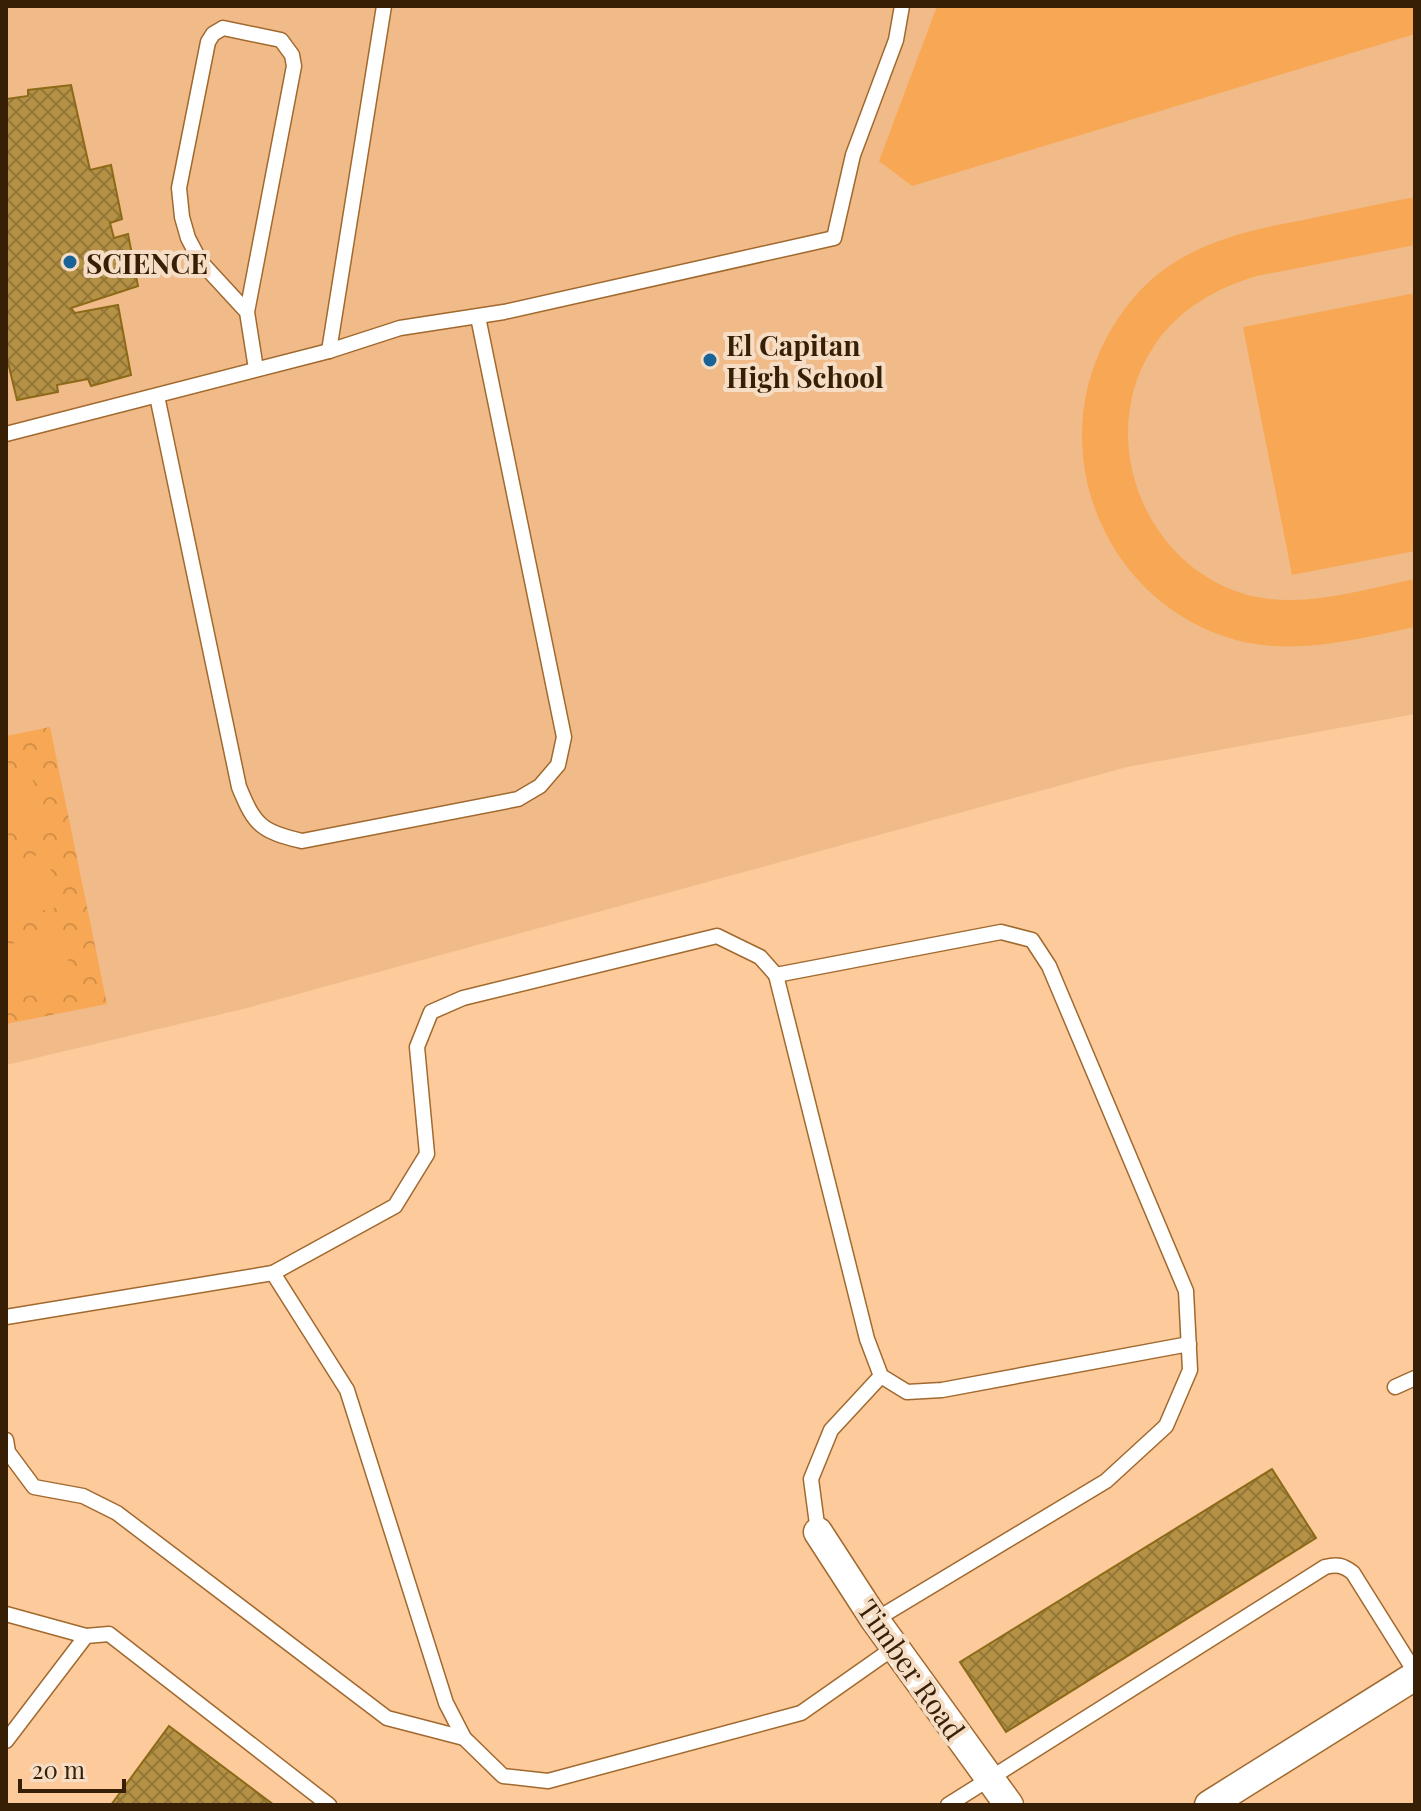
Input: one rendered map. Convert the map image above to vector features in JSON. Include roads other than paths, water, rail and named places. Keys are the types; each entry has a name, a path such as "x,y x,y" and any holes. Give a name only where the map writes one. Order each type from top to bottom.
{"street":[{"name":"Timber Road","path":"818,1532 875,1620 1009,1805"},
{"path":"1209,1805 1415,1674"}],"lane":[{"path":"329,351 384,6"},
{"path":"6,434 329,351 400,328 478,317 834,238 853,155 896,40 902,6"},
{"path":"247,312 220,285 193,250 182,217 179,188 208,42 213,34 223,28 281,40 292,55 294,66 247,312 256,369"},
{"path":"157,396 239,787 251,816 273,834 302,841 518,799 540,786 558,765 564,737 478,317"},
{"path":"776,975 1001,932 1032,940 1049,966 1186,1291 1190,1370 1166,1426 1106,1481 875,1620"},
{"path":"6,1317 273,1273 395,1206 427,1154 417,1047 431,1012 463,998 717,936 760,957 776,975 867,1339 881,1376 907,1392 942,1390 1189,1344"},
{"path":"273,1273 347,1390 446,1703 464,1738 503,1776 548,1781 801,1713 895,1647"},
{"path":"818,1532 811,1479 831,1430 881,1376"},
{"path":"1395,1387 1415,1378"},
{"path":"6,1440 8,1452 34,1487 83,1496 117,1513 387,1718 464,1738"},
{"path":"948,1805 1325,1567 1335,1564 1353,1573 1415,1674"},
{"path":"6,1614 86,1636 109,1634 329,1805"},
{"path":"6,1741 86,1636"}],"place":[{"name":"SCIENCE","path":"70,262"},
{"name":"El Capitan High School","path":"710,360"}]}
